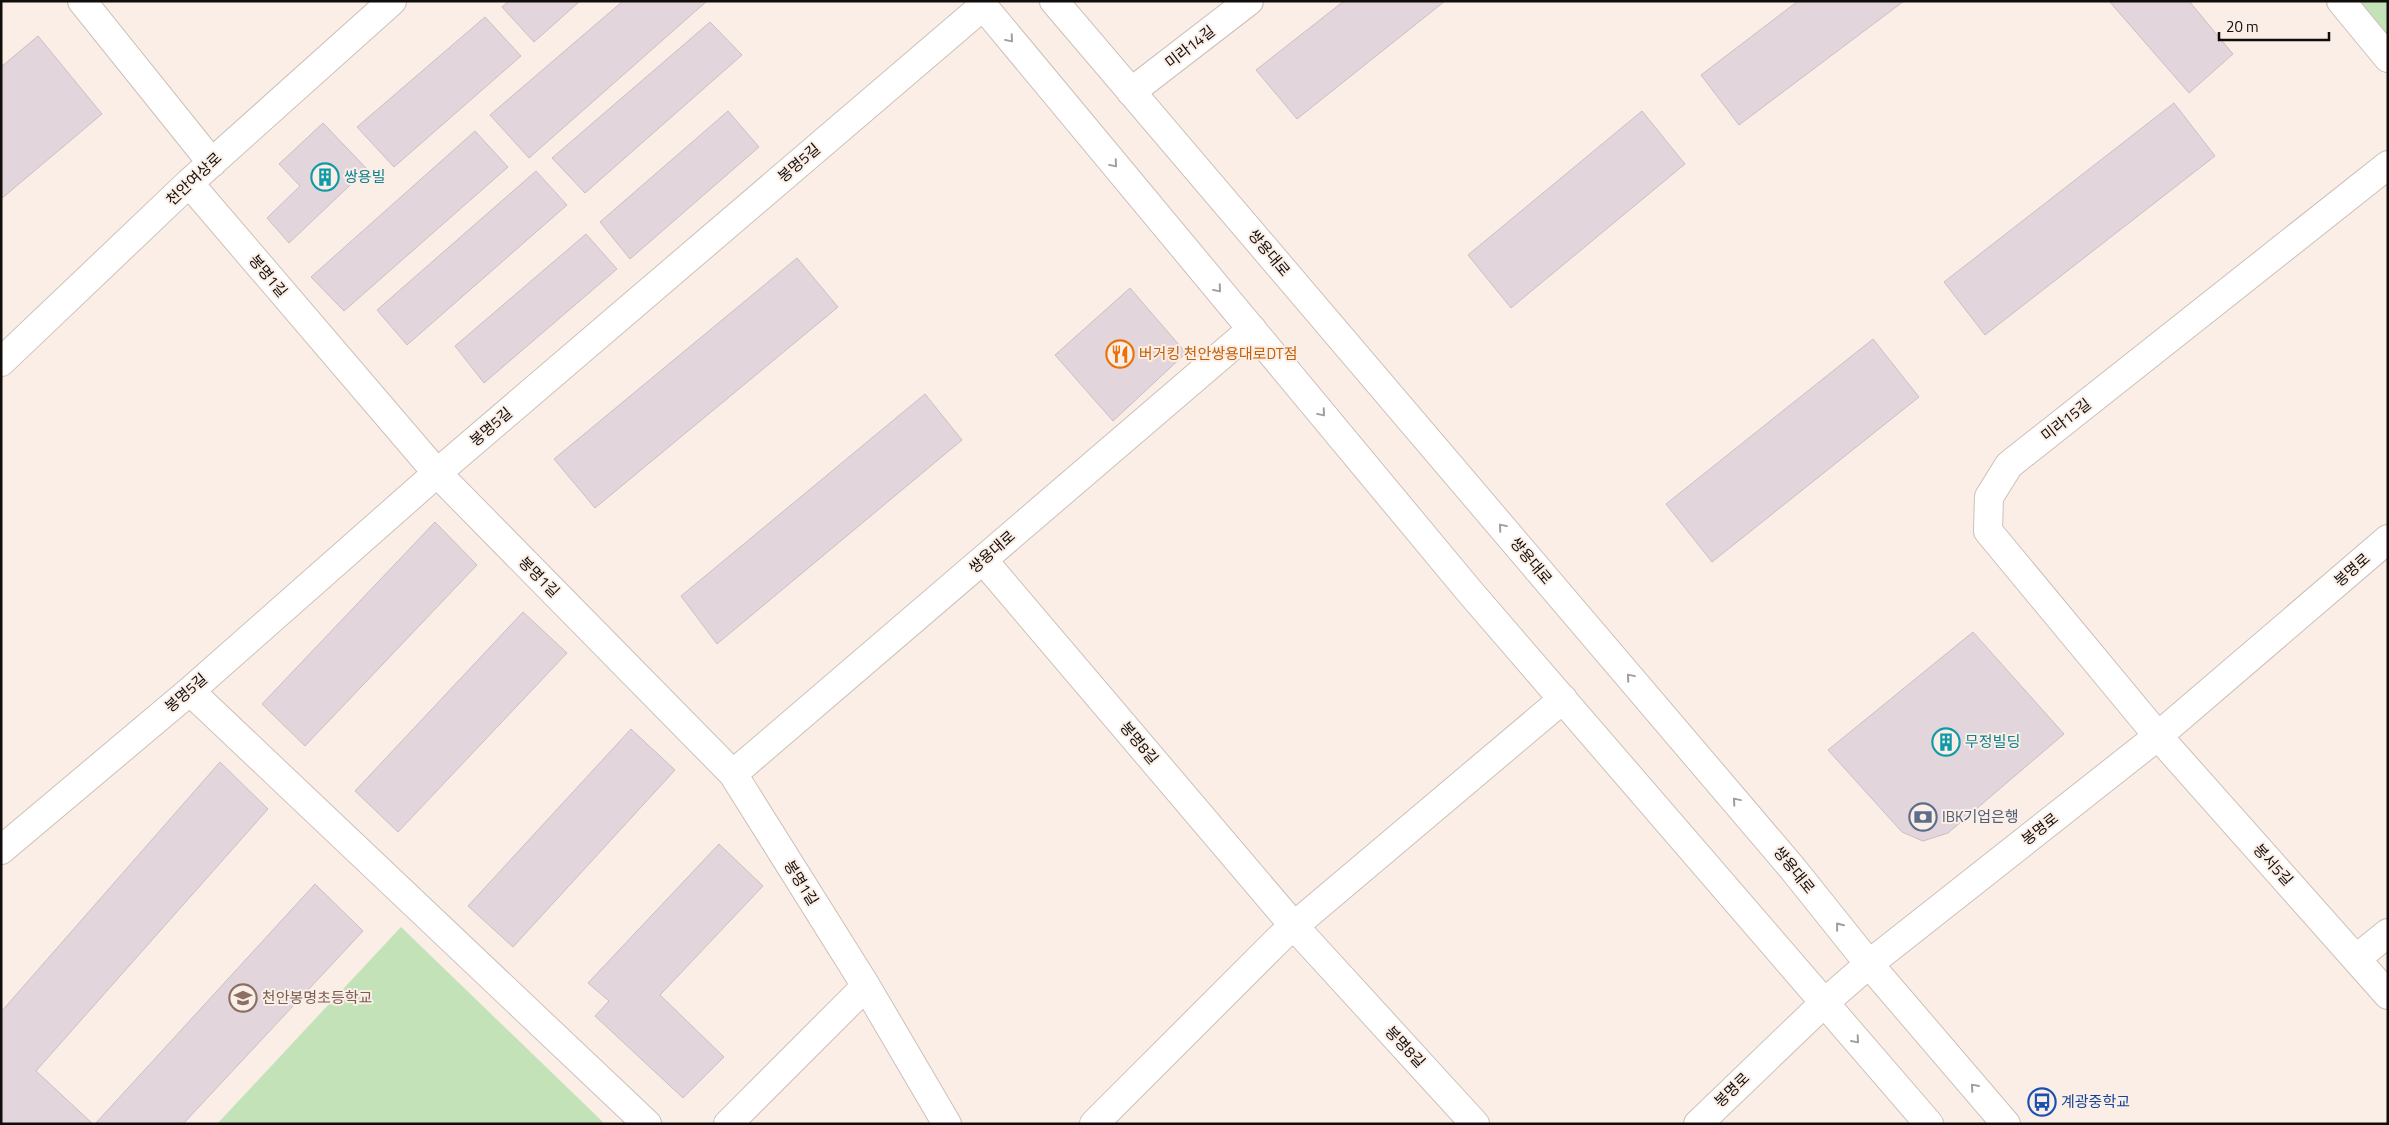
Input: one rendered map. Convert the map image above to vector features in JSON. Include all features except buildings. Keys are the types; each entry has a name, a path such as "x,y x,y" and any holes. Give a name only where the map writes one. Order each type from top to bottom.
{"street":[{"path":"82,1 212,163"},
{"name":"천안여상로","path":"1,362 189,183 392,1"},
{"name":"쌍용대로","path":"1054,1 1793,868 1869,964 2006,1124"},
{"name":"미라14길","path":"1131,92 1249,1"},
{"path":"2341,1 2388,58"},
{"path":"981,4 1563,699 1929,1124"},
{"name":"봉명5길","path":"1,850 190,691 436,473 981,4"},
{"name":"미라15길","path":"2158,736 1988,531 1989,497 2009,465 2388,165"},
{"name":"봉명1길","path":"189,183 436,473 732,774 866,986 947,1124"},
{"name":"쌍용대로","path":"732,774 1252,329"},
{"name":"봉명로","path":"1698,1124 1824,1003 1869,964 2158,736 2388,539"},
{"name":"봉명8길","path":"984,560 1294,926 1475,1124"},
{"path":"190,691 647,1124"},
{"path":"1094,1124 1294,926 1563,699"},
{"name":"봉서5길","path":"2158,736 2388,995"},
{"path":"2357,958 2388,933"},
{"path":"728,1124 866,986"}],"green space":[{"path":"2353,1 2388,1 2388,45"},
{"path":"401,927 605,1124 217,1124"}],"place":[{"name":"쌍용빌","path":"325,177"},
{"name":"버거킹 천안쌍용대로DT점","path":"1120,354"},
{"name":"무정빌딩","path":"1946,742"},
{"name":"IBK기업은행","path":"1923,817"},
{"name":"천안봉명초등학교","path":"243,998"},
{"name":"계광중학교","path":"2042,1102"}]}
